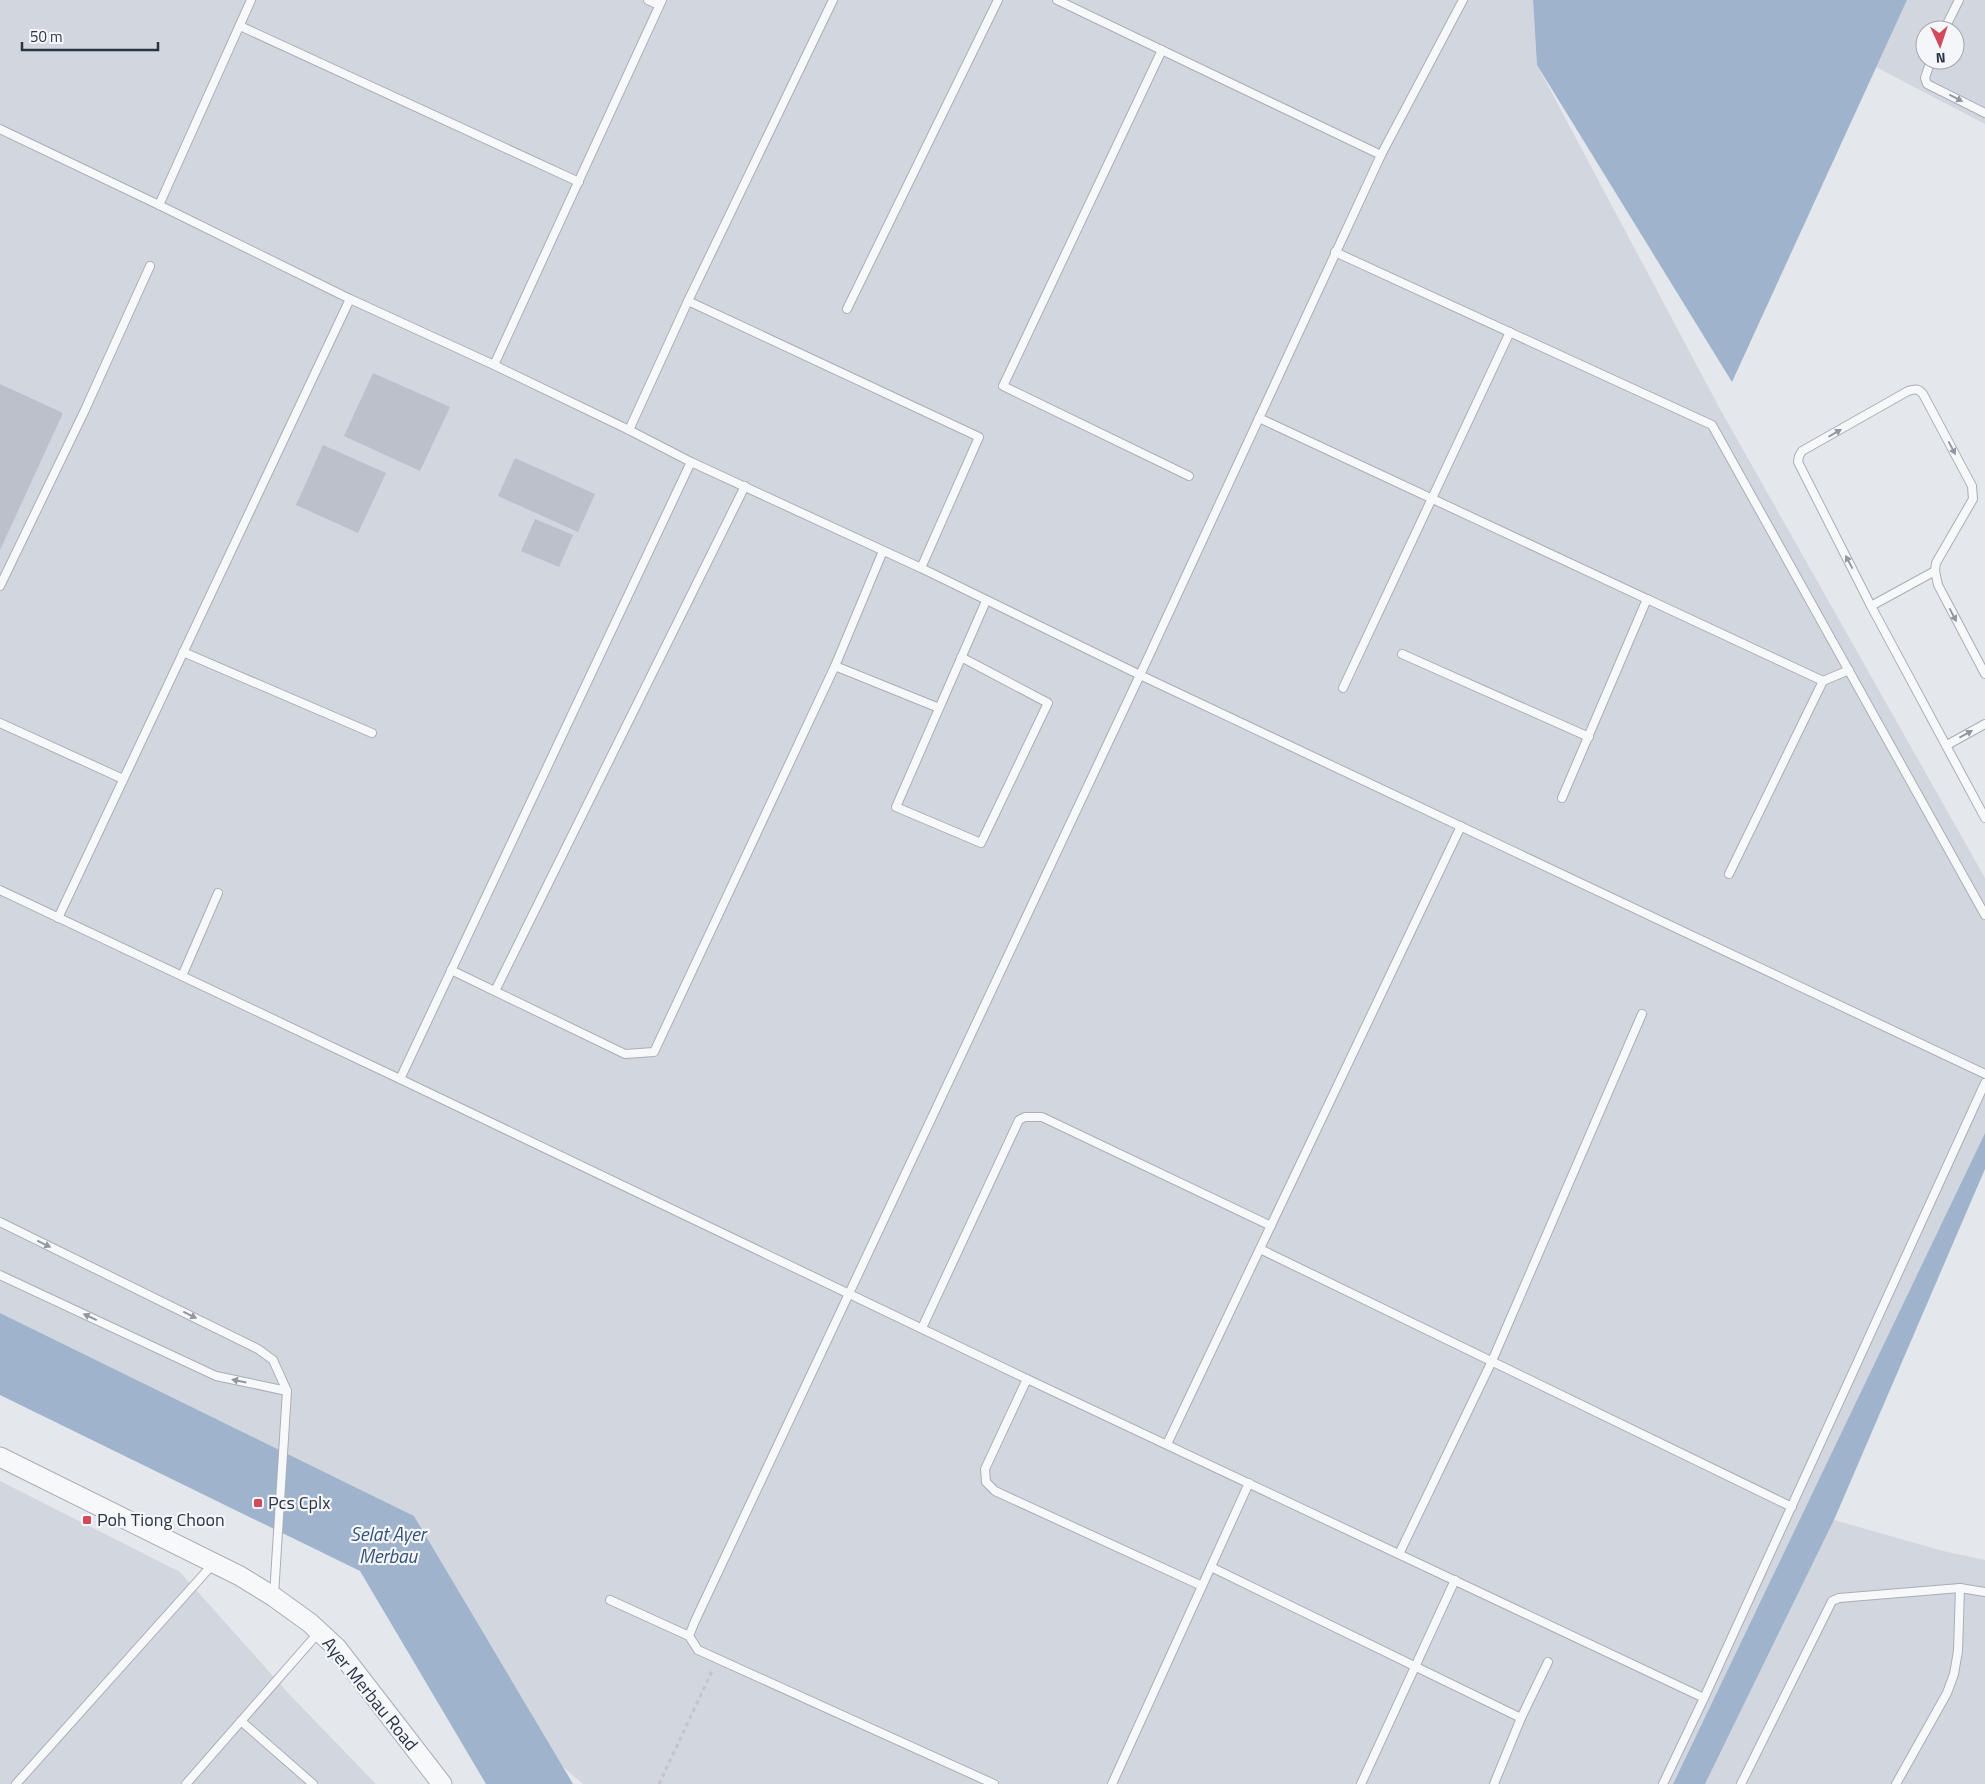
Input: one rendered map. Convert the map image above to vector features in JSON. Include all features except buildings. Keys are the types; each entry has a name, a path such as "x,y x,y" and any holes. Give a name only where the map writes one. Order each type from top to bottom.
{"street":[{"name":"Ayer Merbau Road","path":"0,1457 240,1576 274,1597 337,1648 442,1784"}],"lane":[{"path":"159,205 251,0"},
{"path":"494,365 660,3 648,0"},
{"path":"629,430 688,302 833,0"},
{"path":"847,308 998,0"},
{"path":"1056,0 1381,155"},
{"path":"689,1636 1140,675 1381,155 1463,0"},
{"path":"1949,20 1959,0"},
{"path":"240,26 579,182"},
{"path":"1162,50 1003,386 1189,476"},
{"path":"1928,70 1925,78 1927,84 1985,113"},
{"path":"0,139 2,130 350,299 629,430 691,462 921,568 1140,675 1985,1074"},
{"path":"1336,252 1712,425 1985,915"},
{"path":"0,586 84,412 150,266"},
{"path":"58,918 350,299"},
{"path":"688,302 979,437 921,568"},
{"path":"1344,688 1510,332"},
{"path":"1985,674 1938,586 1935,570 1936,563 1973,499 1974,494 1972,486 1923,394 1915,389 1908,391 1802,451 1798,462 1800,470 1985,818"},
{"path":"1259,418 1823,681"},
{"path":"400,1079 691,462"},
{"path":"495,991 745,486"},
{"path":"451,970 624,1054 654,1052 835,666 883,551"},
{"path":"1872,606 1935,570"},
{"path":"1562,798 1647,600"},
{"path":"961,657 1048,703 981,843 896,807 961,657 986,601"},
{"path":"182,652 372,733"},
{"path":"1402,654 1588,737"},
{"path":"835,666 939,708"},
{"path":"1729,874 1823,681 1849,670"},
{"path":"0,723 123,780"},
{"path":"1947,745 1985,724"},
{"path":"1167,1444 1461,826"},
{"path":"0,890 1027,1379 1704,1698"},
{"path":"182,976 218,893"},
{"path":"1400,1554 1492,1362 1642,1014"},
{"path":"1663,1784 1792,1507 1985,1083"},
{"path":"922,1328 1019,1120 1025,1117 1042,1117 1271,1226"},
{"path":"0,1222 258,1349 273,1360 287,1391 274,1597"},
{"path":"1260,1249 1792,1507"},
{"path":"0,1275 216,1376 287,1391"},
{"path":"1027,1379 985,1470 986,1482 995,1491 1202,1586"},
{"path":"1112,1784 1249,1483"},
{"path":"16,1784 214,1563"},
{"path":"1211,1567 1521,1718"},
{"path":"1361,1784 1455,1580"},
{"path":"1741,1784 1832,1601 1839,1598 1960,1588 1985,1592"},
{"path":"1896,1784 1947,1692 1954,1674 1958,1651 1960,1588"},
{"path":"610,1600 689,1636 698,1650 994,1784"},
{"path":"186,1784 319,1632"},
{"path":"1494,1784 1521,1718 1548,1662"},
{"path":"241,1721 313,1784"}],"path":[{"path":"659,1784 717,1659"}],"shaded area":[{"path":"0,0 1533,0 1537,65 1720,409 1985,878 1985,1133 1673,1784 583,1784 562,1766 414,1516 0,1313"},
{"path":"1907,0 1985,0 1985,124 1876,67"},
{"path":"0,1481 180,1572 289,1694 376,1784 0,1784"},
{"path":"1834,1520 1943,1551 1985,1560 1985,1784 1705,1784"}],"water":[{"path":"1533,0 1907,0 1732,382 1537,65"},
{"path":"1985,1133 1985,1169 1834,1520 1705,1784 1673,1784"},
{"name":"Selat Ayer Merbau","path":"0,1313 414,1516 573,1784 486,1784 360,1571 0,1395"}],"place":[{"name":"Pcs Cplx","path":"258,1503"},
{"name":"Poh Tiong Choon","path":"87,1520"}]}
